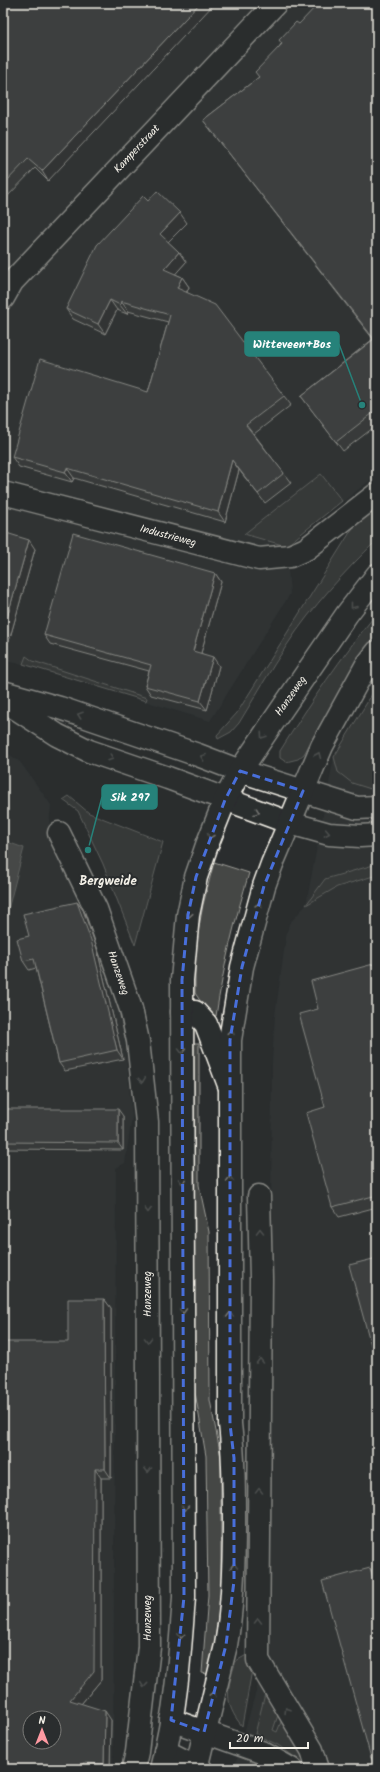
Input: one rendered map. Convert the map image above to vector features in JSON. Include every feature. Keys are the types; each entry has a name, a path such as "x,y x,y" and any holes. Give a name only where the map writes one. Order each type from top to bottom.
{"street":[{"name":"Kamperstraat","path":"6,285 276,3"},
{"name":"Industrieweg","path":"3,492 260,559 290,556 306,549 377,494"},
{"name":"Hanzeweg","path":"163,1760 171,1720 180,1653 184,1597 182,1012 184,958 188,914 196,877 206,845 225,800 240,771 347,614 377,575"},
{"path":"163,1760 198,1768 204,1732 226,1645 231,1613 234,1574 234,1458 230,1424 229,1085 230,1040 242,967 264,886 322,746 366,666 377,652"},
{"path":"3,692 60,708 198,755 240,771 357,808 377,807"},
{"path":"3,700 57,736 72,744 290,824 329,834 360,836 377,835"},
{"name":"Hanzeweg","path":"59,833 96,909 130,1009 138,1041 147,1122 148,1647 134,1769"},
{"path":"182,1012 195,1012 206,1024 229,1085"},
{"path":"260,1196 258,1660 312,1750 318,1769"},
{"path":"171,1720 261,1752 291,1769"}],"highlighted area":[{"path":"240,771 303,791 264,886 242,967 230,1040 230,1424 234,1458 234,1581 226,1645 204,1732 171,1720 184,1597 182,980 188,915 196,877 225,800"}],"shaded area":[{"path":"3,3 377,3 377,475 286,546 290,594 210,721 23,664 3,661"},
{"path":"321,474 342,501 286,546 244,534"},
{"path":"377,506 377,540 318,603 281,654 239,723 231,732 218,739 217,735 237,713 354,526"},
{"path":"377,613 377,637 320,725 304,754 298,759 286,762 280,758 280,751 326,680"},
{"path":"26,656 33,661 147,698 146,701 23,664"},
{"path":"377,686 377,1769 234,1769 269,1646 272,1063 275,1016 286,937 289,924 306,905 334,757"},
{"path":"377,686 377,791 352,783 338,772 334,757"},
{"path":"3,750 20,762 51,805 48,834 95,912 121,1003 132,1116 125,1163 116,1168 113,1769 3,1769 3,929 24,848 10,843 3,834"},
{"path":"69,796 89,813 163,842 135,945 103,864 78,811 63,800"},
{"path":"3,834 10,843 24,848 3,929"},
{"path":"214,862 249,873 230,944 216,1016 210,1016 195,993 195,949 203,905"},
{"path":"377,864 377,875 337,887 306,905 325,879"},
{"path":"193,1043 199,1043 199,1185 209,1232 210,1400 221,1457 221,1594 214,1649 207,1674 202,1673 208,1595 206,1456 195,1392"},
{"path":"250,1653 252,1670 242,1726 232,1710 228,1695 230,1679 236,1661"},
{"path":"266,1690 279,1712 273,1730 277,1732 283,1717 307,1762 303,1763 278,1745 255,1734"}],"building":[{"path":"3,3 200,3 42,171 28,159 3,185"},
{"path":"319,3 377,3 377,410 336,442 301,396 374,339 203,120 259,77 255,72 282,44 279,40 296,22 299,24"},
{"path":"157,191 180,213 160,234 179,252 164,269 182,277 177,288 215,305 284,396 246,425 284,473 258,494 232,460 218,512 67,468 65,472 12,457 40,359 148,392 170,315 121,301 120,305 110,300 98,324 66,309 97,245 143,196 148,201"},
{"path":"3,532 29,540 3,632"},
{"path":"73,533 215,573 193,651 213,657 200,701 145,686 151,665 44,635"},
{"path":"77,902 91,940 117,1050 59,1063 34,959 23,961 17,939 29,936 23,914"},
{"path":"377,963 377,1195 332,1207 306,1113 325,1107 299,1014 318,1009 311,981"},
{"path":"3,1109 118,1109 118,1143 3,1142"},
{"path":"377,1258 377,1367 349,1265"},
{"path":"68,1299 104,1299 105,1469 95,1469 94,1671 70,1700 105,1711 104,1764 84,1763 82,1769 3,1769 3,1342 68,1342"},
{"path":"370,1568 377,1592 377,1757 371,1758 322,1581"}],"place":[{"name":"Witteveen+Bos","path":"362,405"},
{"name":"Sik 297","path":"88,850"}],"district":[{"name":"Bergweide","path":"108,881"}]}
